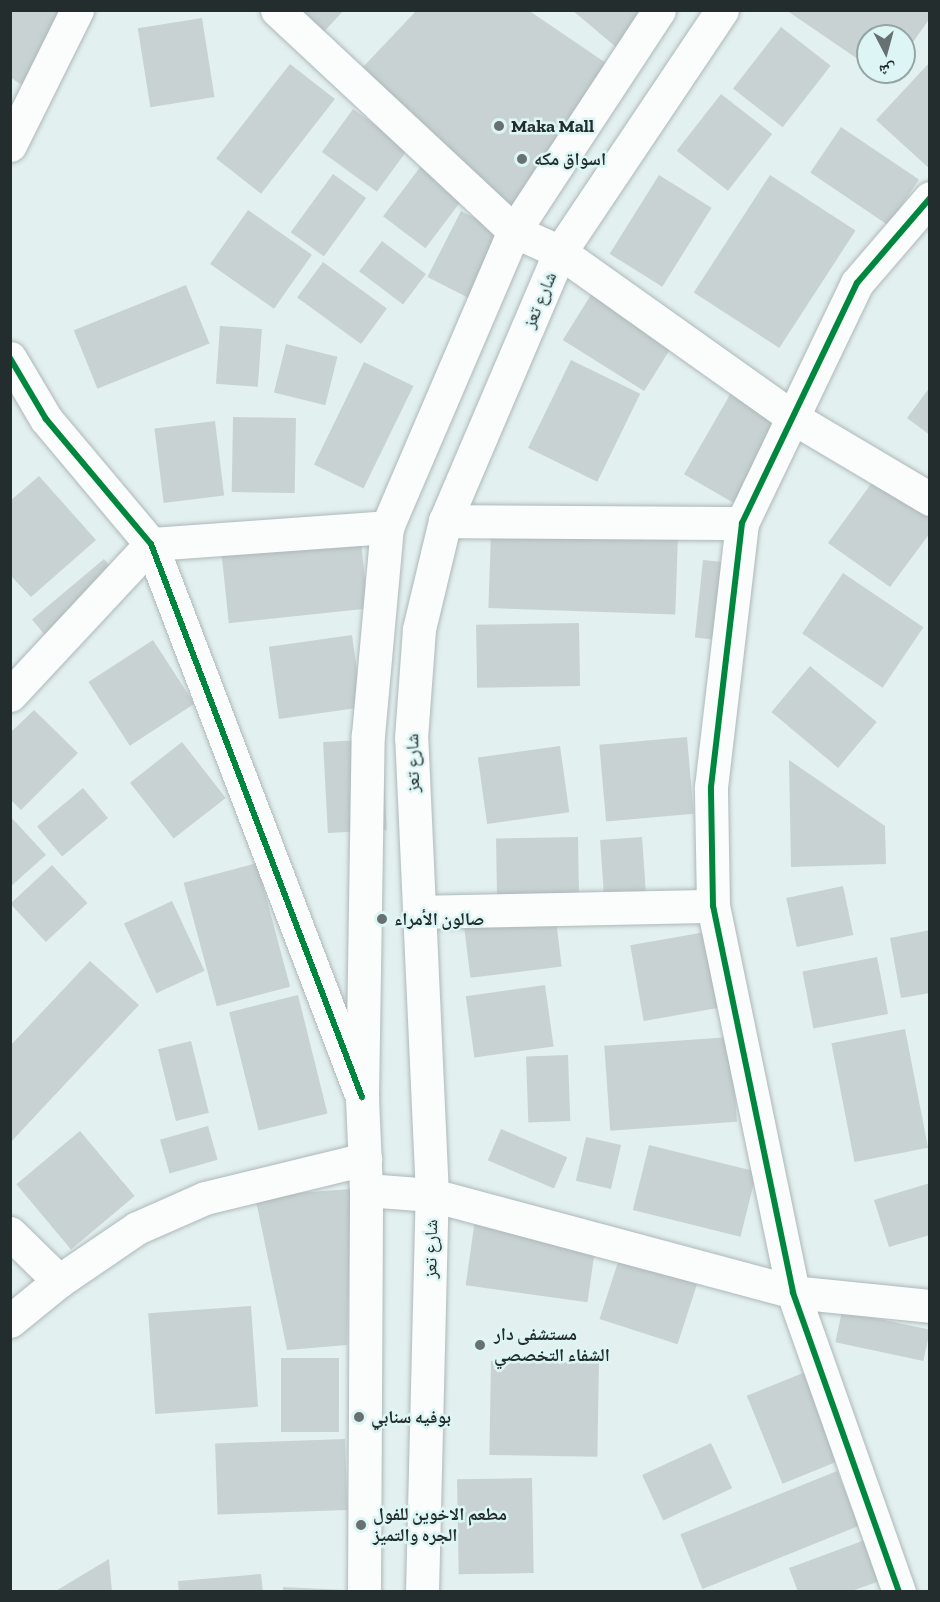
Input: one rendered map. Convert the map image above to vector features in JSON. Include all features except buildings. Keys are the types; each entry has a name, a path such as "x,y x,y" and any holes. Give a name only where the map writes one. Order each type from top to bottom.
{"street":[{"path":"10,145 77,10"},
{"path":"277,10 514,231 561,252 792,417 930,499"},
{"path":"364,1592 365,1175 362,1097 368,735 387,527 514,231 659,10"},
{"name":"شارع تعز","path":"422,1592 432,1195 411,738 419,629 445,521 561,252 722,10"},
{"path":"899,1592 793,1292 713,906 711,787 742,523 857,283 930,198"},
{"path":"10,358 20,402 46,419 151,544 362,1097"},
{"path":"445,521 742,523"},
{"path":"10,695 151,544 387,527"},
{"path":"418,912 713,906"},
{"path":"10,1321 59,1281 137,1228 205,1198 365,1175 793,1292 930,1306"},
{"path":"10,1233 59,1281"}],"cycle path":[{"path":"899,1592 793,1292 713,906 711,787 742,523 857,283 930,198"},
{"path":"10,358 46,419 151,544 362,1097"}],"place":[{"name":"Maka Mall","path":"499,126"},
{"name":"اسواق مكه","path":"522,159"},
{"name":"صالون الأمراء","path":"382,919"},
{"name":"مستشفى دار الشفاء التخصصي","path":"480,1345"},
{"name":"بوفيه سنابي","path":"359,1417"},
{"name":"مطعم الاخوين للفول الجره والتميز","path":"361,1525"}]}
